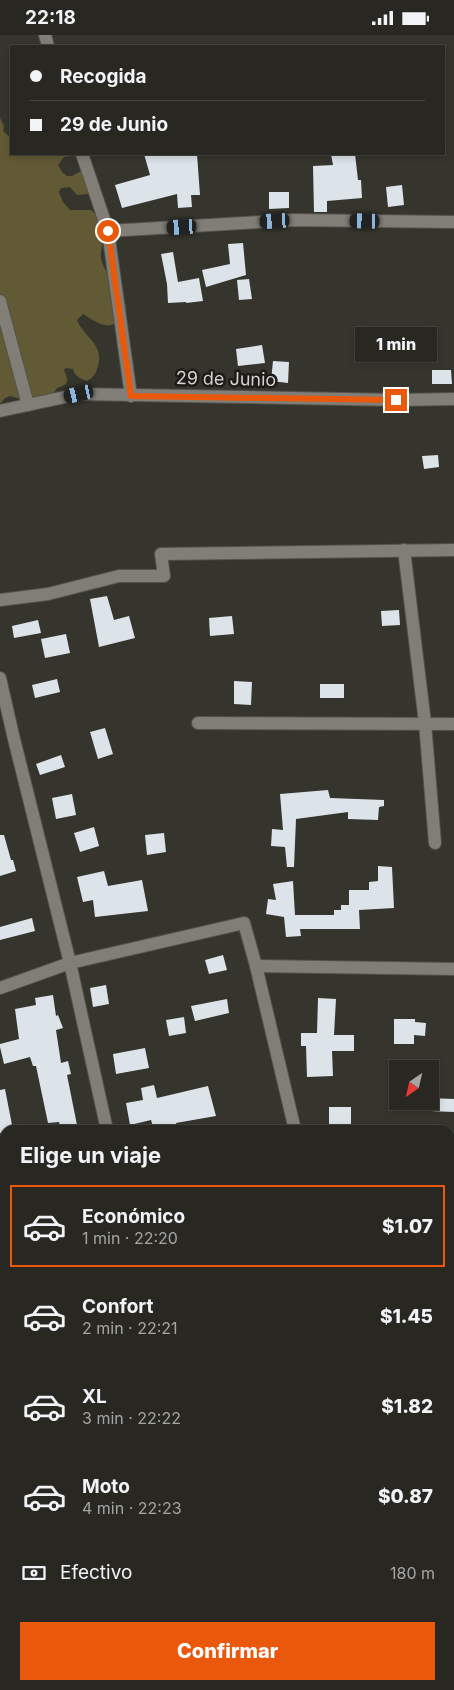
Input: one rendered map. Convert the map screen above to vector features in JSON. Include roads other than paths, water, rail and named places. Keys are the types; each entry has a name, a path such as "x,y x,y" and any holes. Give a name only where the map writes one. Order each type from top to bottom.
{"street":[{"path":"82,155 108,231 131,396"},
{"path":"108,231 293,220 454,222"},
{"path":"0,301 28,405"},
{"name":"29 de Junio","path":"0,411 79,394 396,400 454,399"},
{"path":"404,550 425,723 435,843"},
{"path":"0,600 48,594 119,576 164,575 161,554 454,550"},
{"path":"0,678 12,735 70,963 106,1125"},
{"path":"198,723 454,724"},
{"path":"0,988 70,963 244,923 294,1125"},
{"path":"256,966 454,969"}]}
